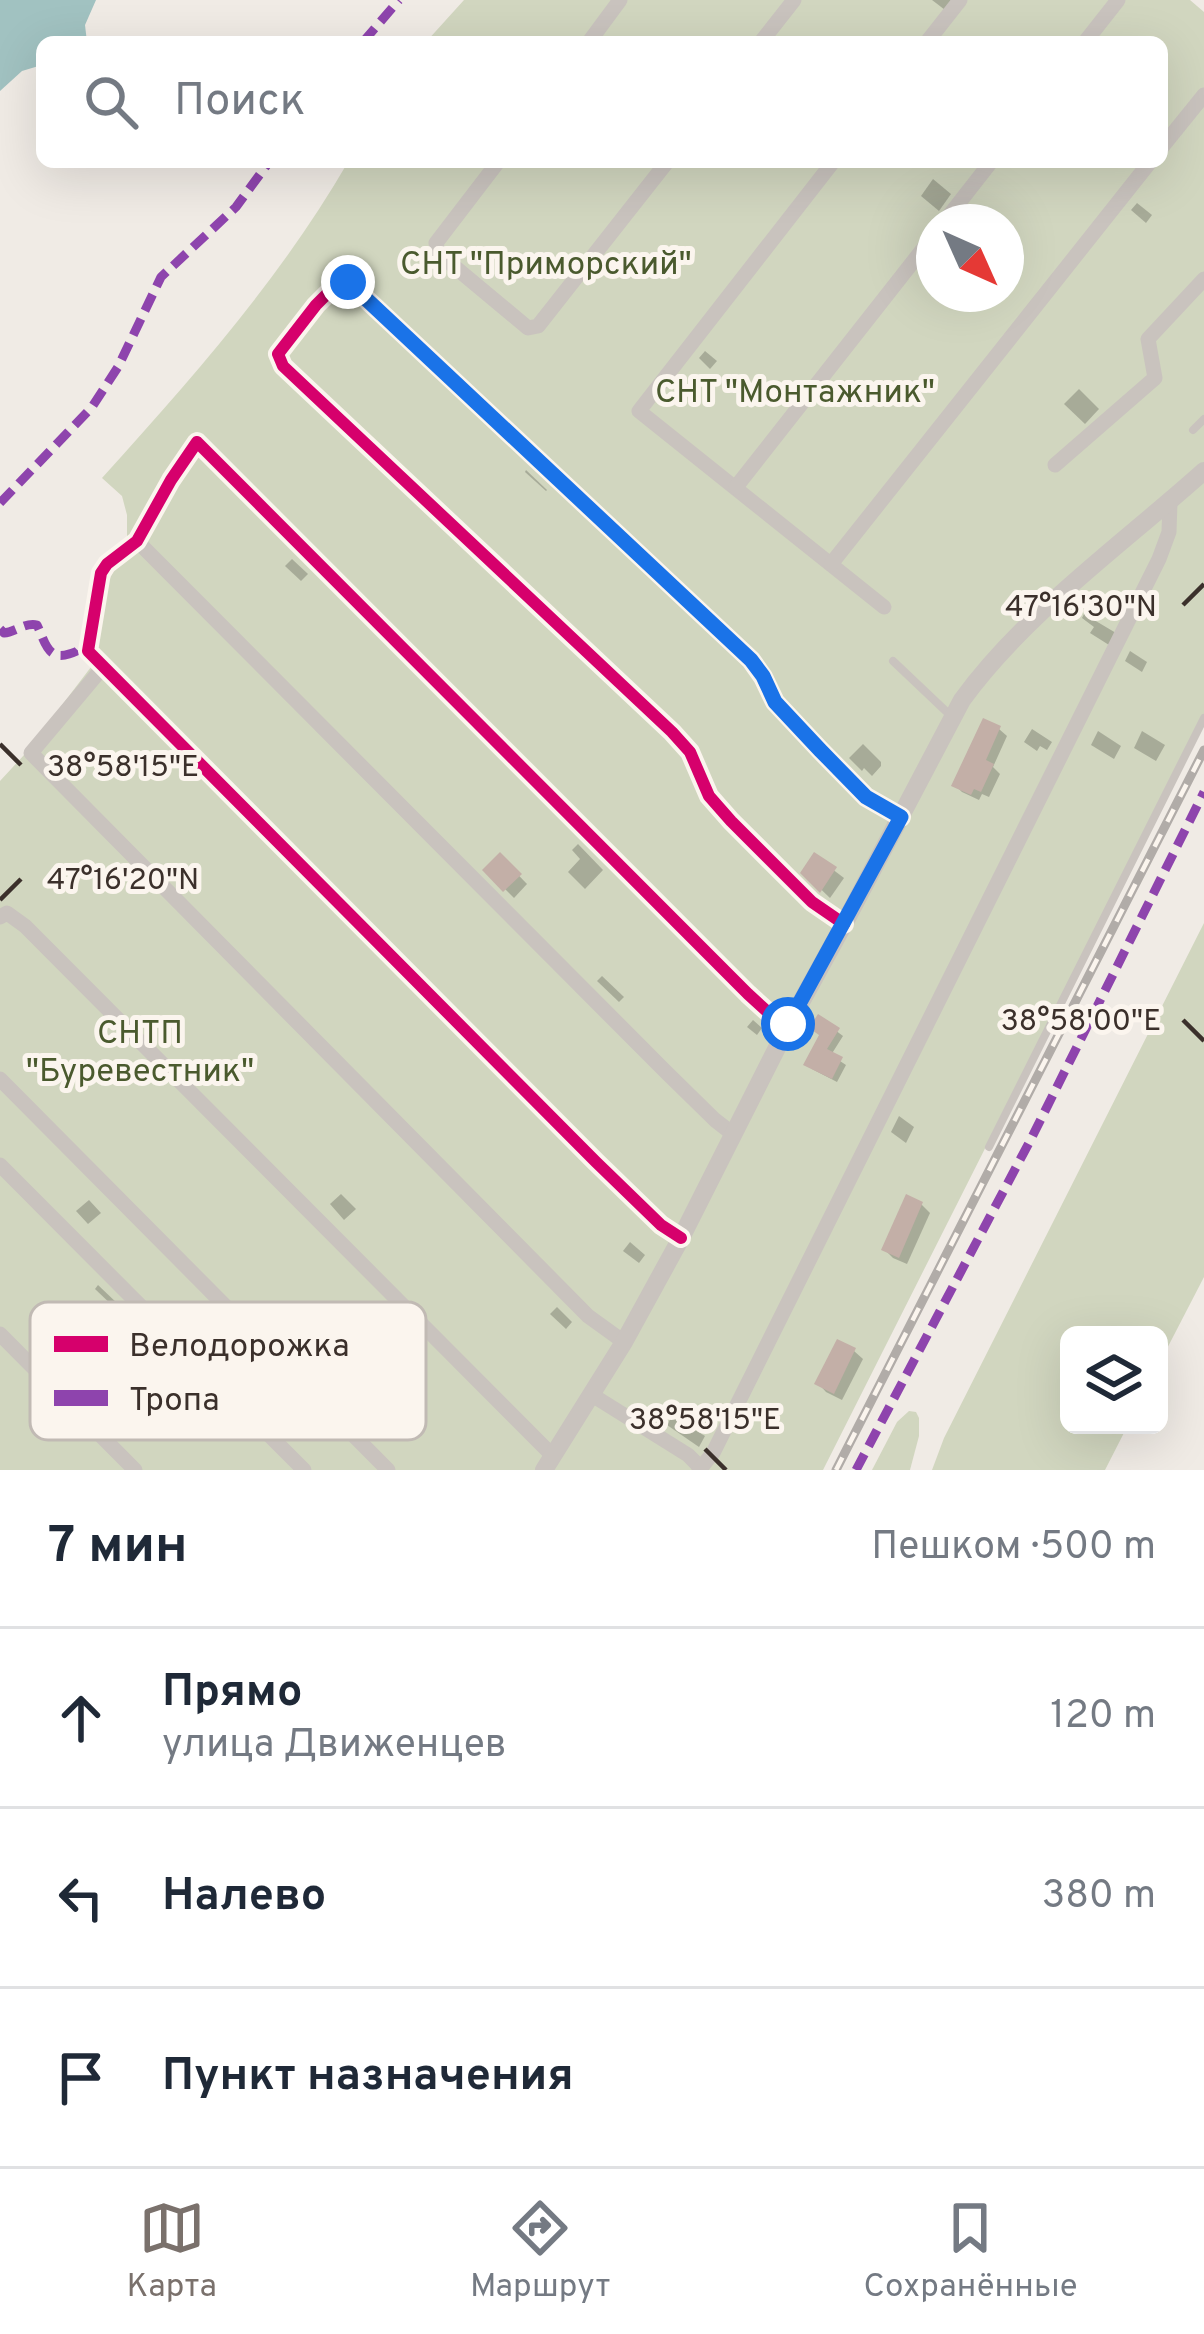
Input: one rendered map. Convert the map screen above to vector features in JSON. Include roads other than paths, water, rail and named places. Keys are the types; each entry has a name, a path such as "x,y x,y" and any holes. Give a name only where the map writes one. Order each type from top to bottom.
{"street":[{"path":"593,36 620,0"},
{"path":"766,36 794,0"},
{"path":"932,36 960,0"},
{"path":"1090,36 1118,0"},
{"path":"1168,139 1204,94"},
{"path":"493,168 436,243 438,254 528,328 538,326 662,168"},
{"path":"828,168 639,411 884,607"},
{"path":"958,204 986,168"},
{"path":"831,564 1145,168"},
{"path":"736,487 916,258"},
{"path":"1055,464 1154,378 1148,339 1204,279"},
{"path":"844,924 812,902 731,821 709,796 690,752 672,732 284,366 278,354 316,304 340,280 348,282 751,660 781,709 866,797 901,817"},
{"path":"681,1238 630,1195 88,651 101,573 137,541 197,442 748,994 788,1024"},
{"path":"426,1337 549,1463 681,1238 788,1024 952,717 977,680 1053,602 1204,471"},
{"path":"592,1395 707,1465 1159,560 1168,532 1170,502"},
{"path":"137,541 733,1134"},
{"path":"104,666 31,753 588,1316 624,1342"},
{"path":"0,917 8,913 25,926 392,1302"},
{"path":"0,1079 221,1302"},
{"path":"0,1165 137,1302"},
{"path":"0,1334 30,1364"},
{"path":"105,1440 135,1470"},
{"path":"274,1440 304,1470"},
{"path":"358,1440 388,1470"}],"lane":[{"path":"1193,430 1204,419"},
{"path":"893,661 952,717"},
{"path":"988,1147 1204,718"}],"water":[{"path":"0,0 96,0 85,25 86,36 36,36 36,67 22,71 0,91"}],"railway":[{"path":"836,1470 1204,750"}],"park label":[{"name":"СНТ \"Приморский\"","path":"546,262"},
{"name":"СНТ \"Монтажник\"","path":"795,390"},
{"name":"СНТП \"Буревестник\"","path":"140,1050"}]}
